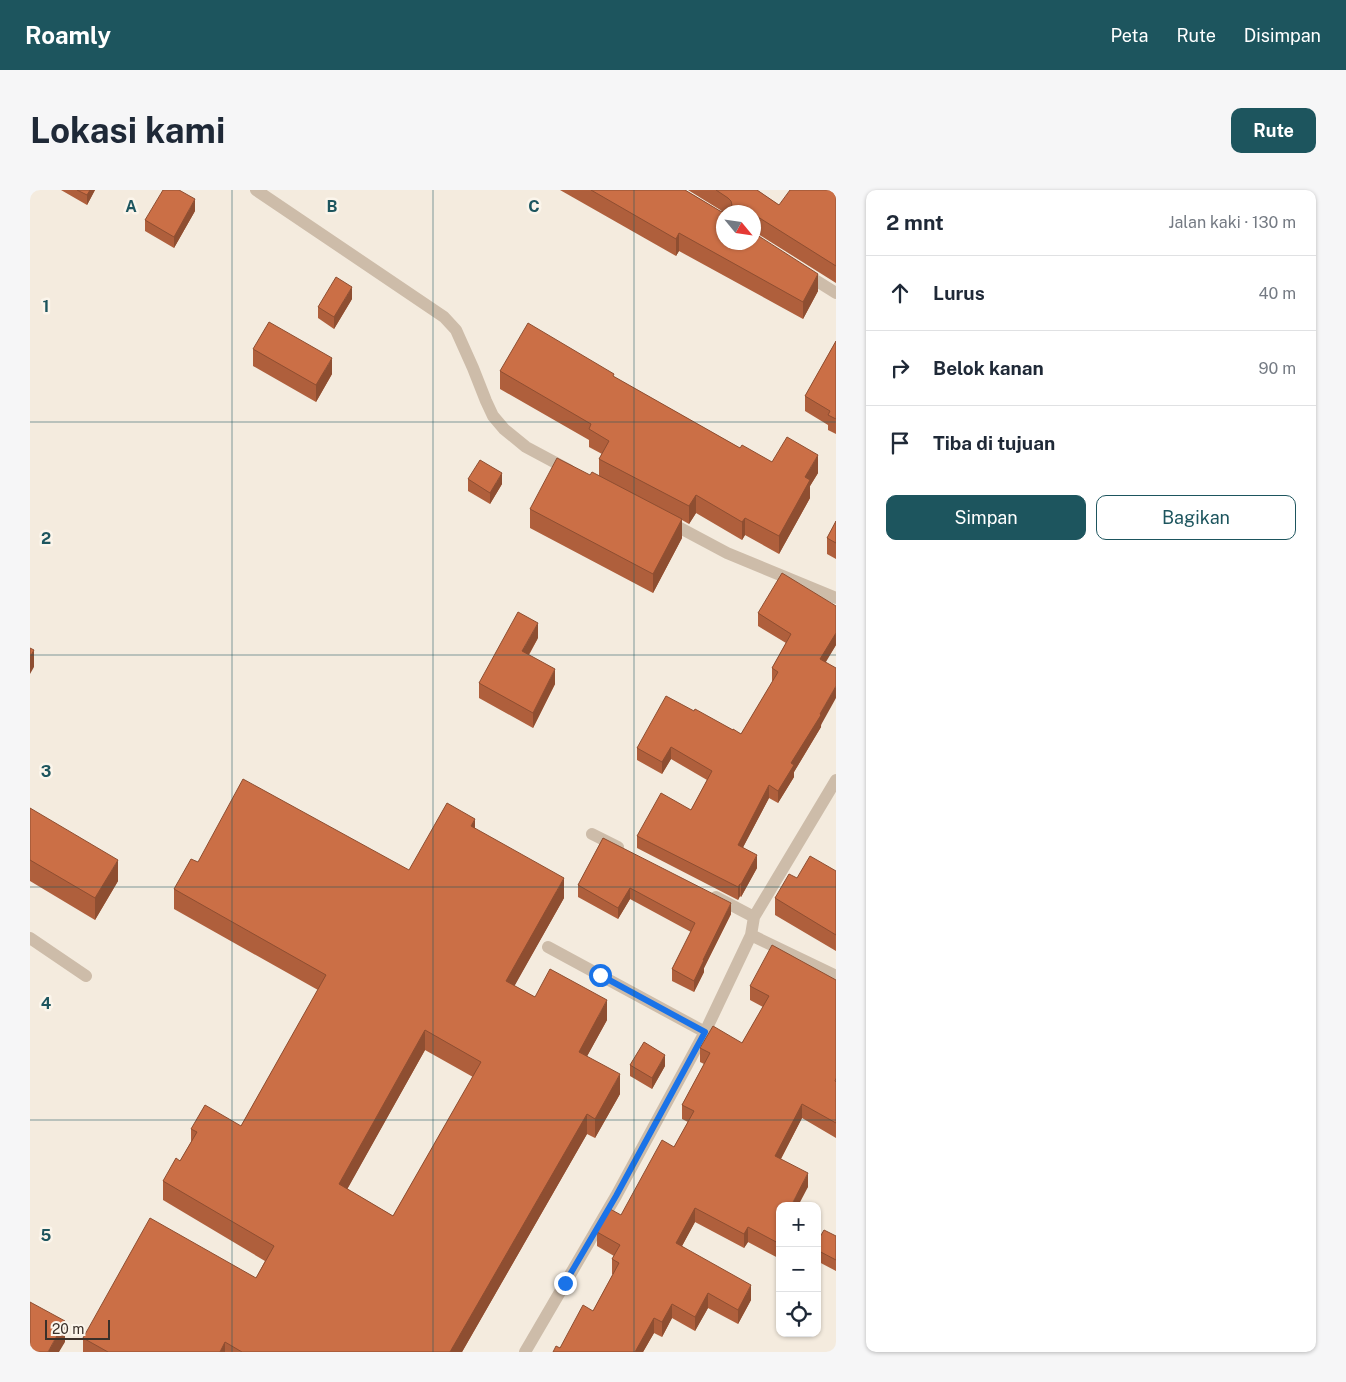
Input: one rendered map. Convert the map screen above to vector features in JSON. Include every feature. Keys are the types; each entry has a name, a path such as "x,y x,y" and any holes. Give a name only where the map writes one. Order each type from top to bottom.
{"street":[{"path":"256,190 444,317 456,330 486,401 504,429 526,447 578,474"},
{"path":"795,267 836,293"},
{"path":"657,516 727,553 836,598"},
{"path":"525,1352 616,1196 705,1032 751,935 754,917 836,780"},
{"path":"592,834 626,851"},
{"path":"703,891 754,917"},
{"path":"751,935 836,976"},
{"path":"30,938 86,976"},
{"path":"548,947 705,1032"}],"building":[{"path":"77,190 90,190 87,195"},
{"path":"163,190 179,190 195,199 174,237 145,220"},
{"path":"591,190 685,190 716,209 716,250 761,250 761,237 818,274 803,302 679,233 676,239"},
{"path":"716,190 757,190 779,205 790,190 836,190 836,266 761,219 761,205 732,205 728,198"},
{"path":"336,277 352,287 334,317 318,307"},
{"path":"269,322 332,358 316,385 253,349"},
{"path":"528,323 614,374 613,376 740,448 742,445 772,462 787,437 818,455 805,477 810,480 779,536 745,518 742,522 696,495 689,506 599,459 609,441 589,429 591,424 500,371"},
{"path":"836,341 836,419 828,415 830,411 805,396"},
{"path":"557,458 590,475 592,472 682,519 653,574 530,509"},
{"path":"480,460 502,473 490,493 468,479"},
{"path":"836,521 836,543 827,538"},
{"path":"782,573 836,606 836,633 820,659 836,668 836,686 821,715 791,763 794,765 778,791 769,785 738,845 757,855 738,887 637,836 661,793 691,810 712,771 671,747 662,762 637,748 666,696 694,711 695,709 741,734 778,672 772,668 791,634 758,613"},
{"path":"518,612 538,623 522,651 555,669 533,713 479,683"},
{"path":"30,648 34,650 30,657"},
{"path":"243,779 409,870 447,803 475,819 471,826 564,878 506,981 535,997 550,969 607,1000 579,1052 620,1074 595,1119 587,1114 450,1352 242,1352 225,1342 220,1352 108,1352 83,1338 150,1218 256,1278 274,1246 163,1181 176,1158 180,1161 197,1132 191,1129 205,1105 241,1126 326,975 174,889 191,859 198,862","holes":["425,1030 481,1062 393,1216 339,1184"]},
{"path":"30,808 118,860 95,898 30,860"},
{"path":"603,838 731,903 694,981 672,969 695,923 630,888 618,908 578,885"},
{"path":"810,856 836,871 836,935 775,898 789,874 797,878"},
{"path":"772,945 836,980 836,1123 802,1104 775,1156 808,1173 793,1202 776,1202 776,1242 748,1227 744,1234 695,1208 676,1243 751,1285 738,1310 708,1293 695,1317 672,1304 662,1322 654,1318 635,1352 553,1352 556,1346 560,1348 583,1305 593,1311 619,1263 612,1259 620,1245 597,1232 610,1209 621,1215 662,1140 674,1147 694,1111 682,1105 710,1053 700,1048 713,1026 742,1043 769,996 750,986"},
{"path":"644,1042 665,1055 652,1078 630,1065"},
{"path":"824,1230 836,1236 836,1260 821,1252 821,1235"},
{"path":"30,1302 65,1321 48,1352 30,1352"}],"route":[{"path":"565,1283 616,1196 705,1032 600,975"}]}
